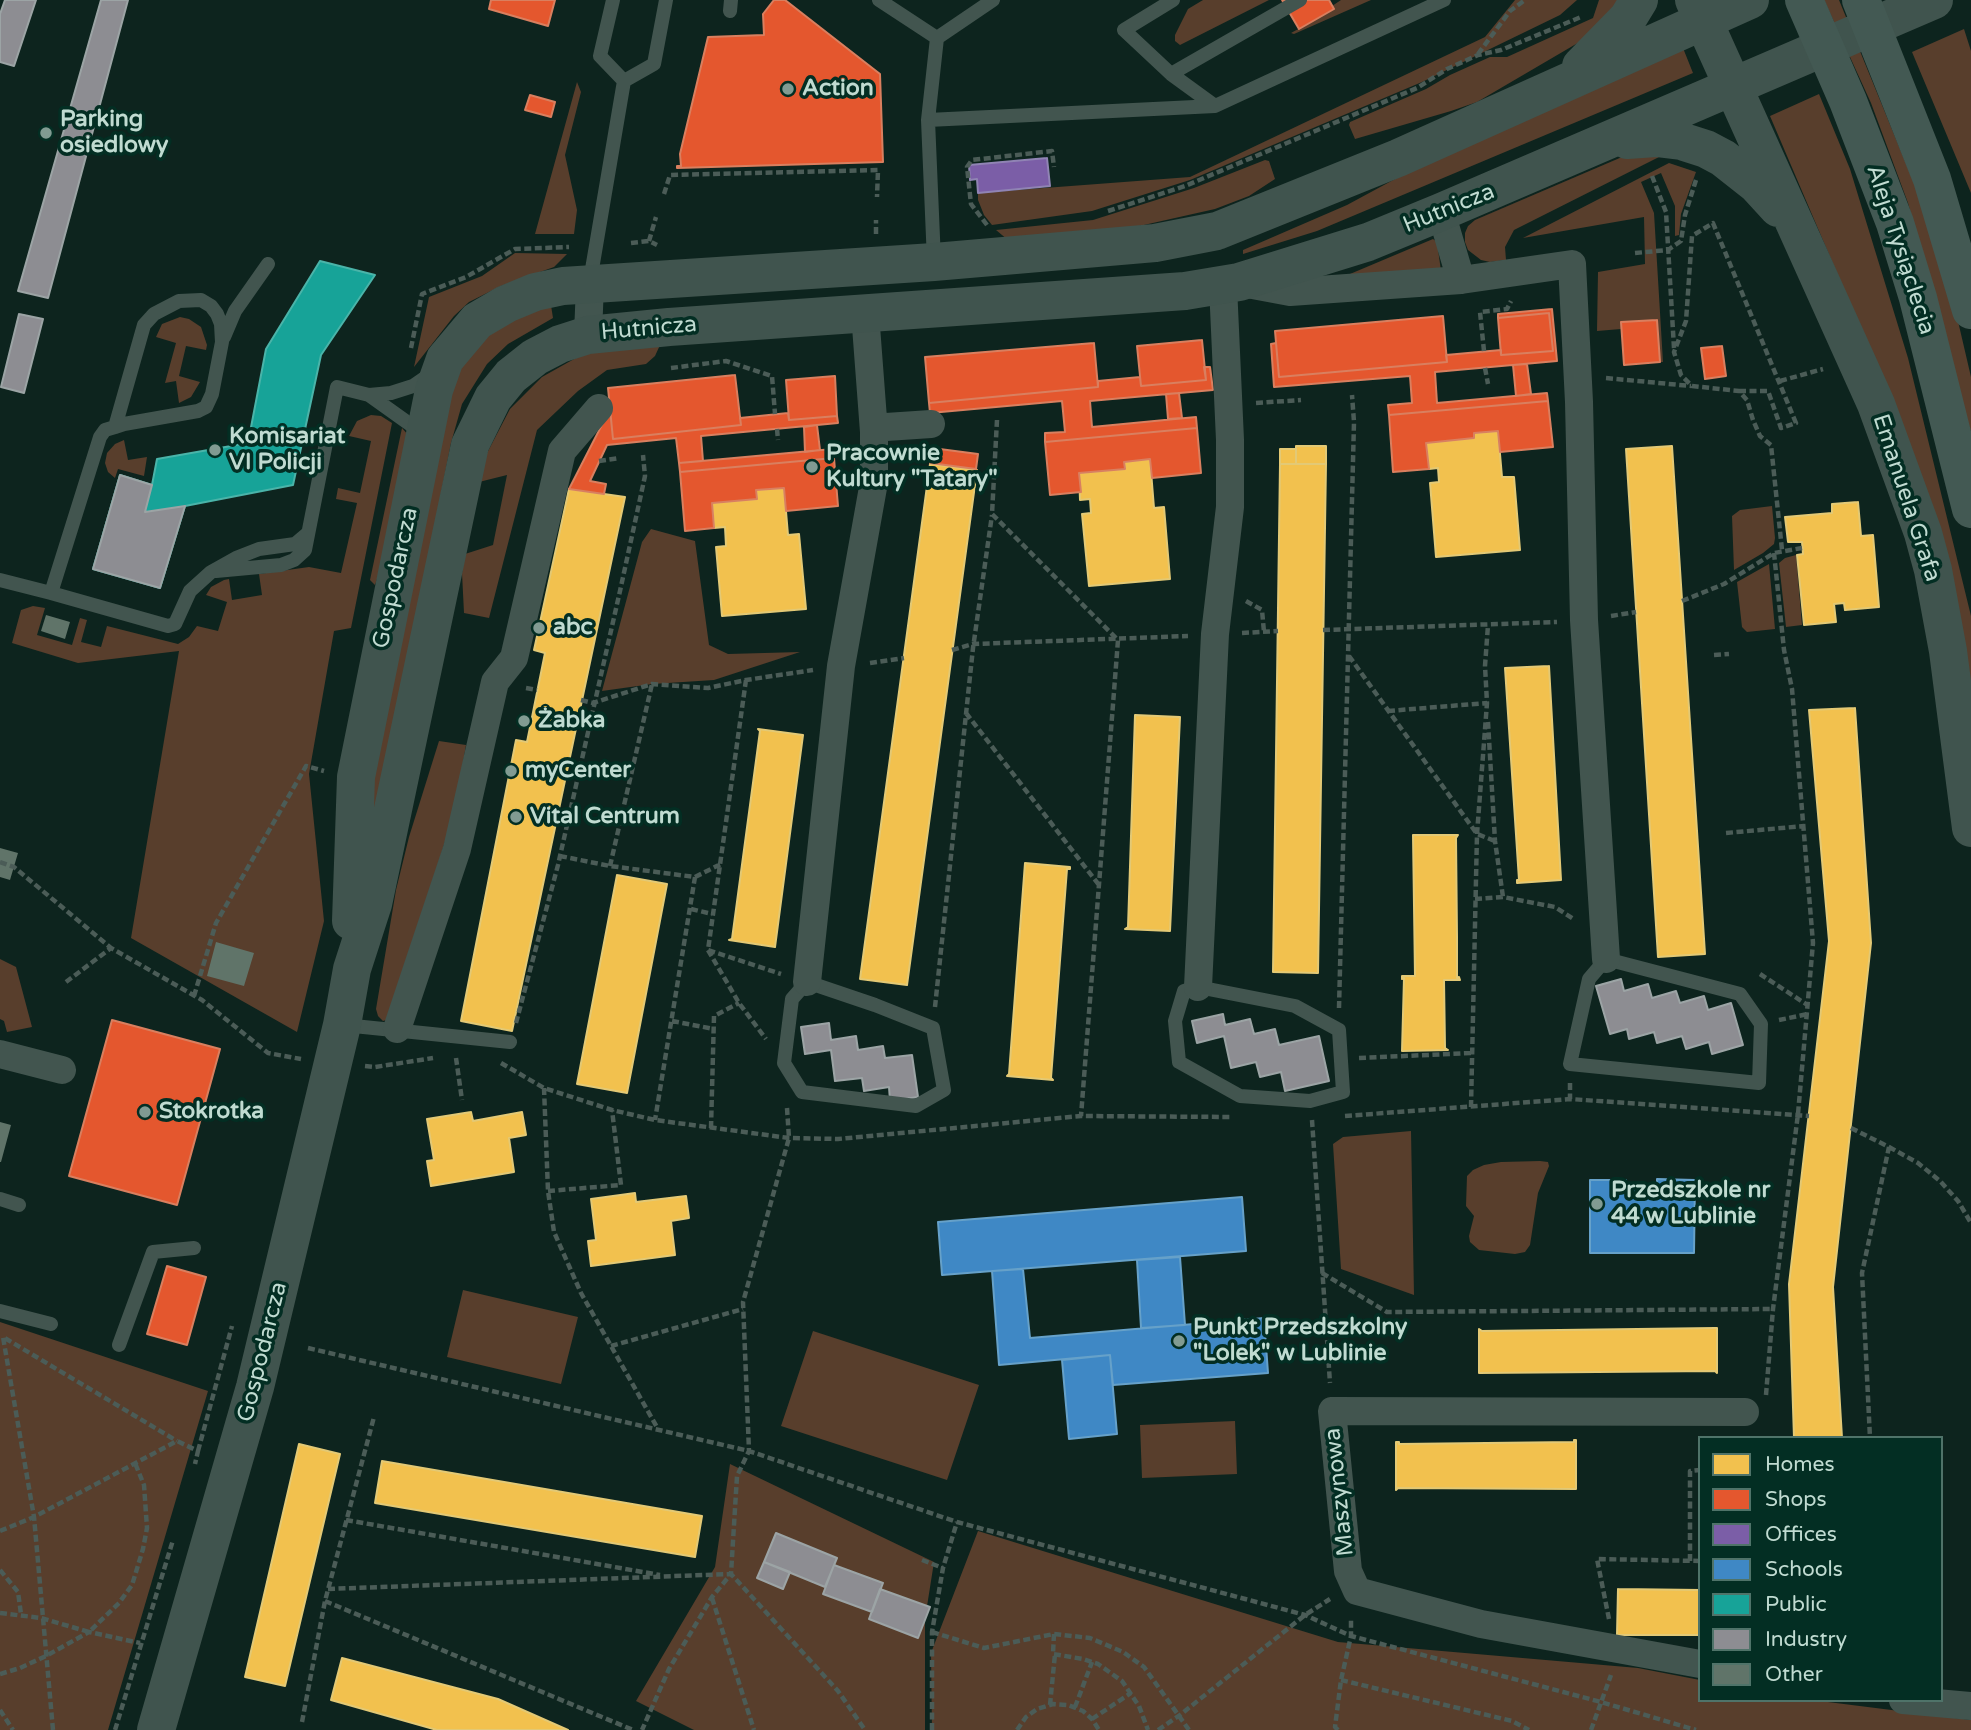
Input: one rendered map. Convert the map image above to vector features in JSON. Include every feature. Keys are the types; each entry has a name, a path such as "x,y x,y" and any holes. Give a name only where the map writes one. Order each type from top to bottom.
{"main road":[{"name":"Aleja Tysiąclecia","path":"1804,0 1848,101 1895,223 1918,298 1971,509"},
{"path":"1861,0 1932,178 1971,310"}],"street":[{"path":"1567,80 1628,18 1639,0"},
{"name":"Hutnicza","path":"1750,0 1699,11 1567,80 1398,158 1217,231 1155,243 934,262 590,284 588,335 1231,284 1368,242 1609,142 1934,0"},
{"path":"1699,11 1733,88"},
{"name":"Emanuela Grafa","path":"1733,88 1876,404 1923,533 1933,570 1948,651 1971,828"},
{"path":"1609,142 1656,138 1681,141 1706,149 1723,158 1756,184 1794,225"},
{"path":"1441,212 1461,280"},
{"path":"934,262 935,308"},
{"path":"1198,986 1214,634 1230,507 1231,284 1290,292 1461,280 1572,264 1578,376 1584,620 1606,950"},
{"name":"Gospodarcza","path":"352,969 355,777 411,429 434,390 445,359 477,321 506,304 536,292 590,284"},
{"path":"807,982 841,666 874,482 874,432 865,313"},
{"name":"Gospodarcza","path":"156,1730 255,1387 342,1025 352,969 373,904 470,445 493,398 511,376 560,344 588,335"},
{"path":"397,1029 457,849 495,682 514,658 562,452 599,408"},
{"path":"886,428 931,424"},
{"path":"0,1054 62,1070"},
{"name":"Maszynowa","path":"1698,1664 1481,1624 1357,1591 1348,1571 1332,1411 1755,1405"},
{"path":"1926,1702 1971,1706"}],"lane":[{"path":"613,0 600,56 624,81"},
{"path":"624,81 654,64 666,0"},
{"path":"934,262 928,120 937,38 993,0"},
{"path":"1173,0 1124,30 1171,74 1215,106"},
{"path":"1171,74 1300,0"},
{"path":"883,1 937,38"},
{"path":"928,120 1215,106 1442,1"},
{"path":"590,284 624,81"},
{"path":"51,593 100,437 106,430 115,427 198,411 206,407 212,394 222,342 235,311 268,264"},
{"path":"115,427 144,325 154,314 179,301 201,300 217,314 222,342"},
{"path":"211,572 277,566 294,560 305,550 337,387 369,395 391,393 413,386 427,377 445,359"},
{"path":"369,395 411,429"},
{"path":"0,580 168,626 175,624 190,592 211,572 259,549 295,544 308,533"},
{"path":"1606,950 1740,994 1761,1024 1759,1083 1570,1064 1589,979 1606,950"},
{"path":"807,982 933,1028 943,1090 916,1106 802,1092 784,1063 792,999 807,982"},
{"path":"1198,986 1295,1006 1339,1030 1343,1092 1310,1101 1240,1096 1180,1062 1175,1021 1184,991 1198,986"},
{"path":"342,1025 387,1031 397,1029 512,1038"},
{"path":"0,1199 19,1205"},
{"path":"119,1345 153,1252 194,1248"},
{"path":"0,1311 51,1324"}],"path":[{"path":"1478,55 1510,11 1525,0"},
{"path":"1185,186 1417,88 1447,69 1478,55 1501,50 1586,15"},
{"path":"990,228 971,204 967,167 972,160 1052,151 1054,167"},
{"path":"664,194 670,175 878,170 877,197"},
{"path":"1652,176 1666,212 1674,352 1681,375 1692,386"},
{"path":"1635,253 1668,250 1681,241 1685,215 1696,178"},
{"path":"649,241 656,217"},
{"path":"876,220 876,237"},
{"path":"1578,376 1740,391 1768,391 1781,428 1796,423 1713,222 1692,236 1686,321 1674,352"},
{"path":"1484,351 1480,312 1507,309 1516,291"},
{"path":"671,368 726,361 772,376 775,414"},
{"path":"1485,368 1488,384"},
{"path":"1740,391 1747,400 1760,436 1771,445 1782,550"},
{"path":"1339,1030 1354,422 1352,396"},
{"path":"1256,403 1301,400"},
{"path":"933,1028 973,645 992,514 997,420"},
{"path":"777,429 778,440"},
{"path":"512,1038 560,856 645,476 643,455"},
{"path":"599,461 619,458"},
{"path":"992,514 1118,640 1081,1116"},
{"path":"1682,601 1724,584 1774,553 1802,548"},
{"path":"1755,1405 1773,1309 1798,1114 1813,943 1792,689 1784,650 1774,553"},
{"path":"1324,630 1584,620 1636,612"},
{"path":"1488,625 1485,666 1495,841 1503,897"},
{"path":"952,650 973,645 1278,631"},
{"path":"1714,654 1729,654"},
{"path":"1348,656 1477,835 1495,841"},
{"path":"581,700 593,703 652,684 708,688 746,680 904,659"},
{"path":"642,1730 669,1669 712,1597 731,1574 737,1476 749,1451 743,1302 789,1138 784,1063 739,1003 708,950 746,680"},
{"path":"610,866 652,684"},
{"path":"1388,710 1487,702"},
{"path":"1471,1107 1477,835 1487,702"},
{"path":"966,712 1099,885"},
{"path":"194,996 216,923 306,766 325,771"},
{"path":"1726,833 1804,826"},
{"path":"560,856 610,866 695,877 720,863"},
{"path":"0,862 14,867 111,948 194,996 268,1053 332,1064 375,1067 442,1056"},
{"path":"655,1120 695,877"},
{"path":"1475,899 1503,897 1555,907 1606,950"},
{"path":"691,909 712,914"},
{"path":"66,982 111,948"},
{"path":"708,950 807,982"},
{"path":"1760,974 1809,1006"},
{"path":"711,1128 714,1016 739,1003"},
{"path":"1761,1024 1808,1014"},
{"path":"672,1021 714,1029"},
{"path":"1341,1059 1472,1053"},
{"path":"456,1054 462,1100"},
{"path":"493,1059 544,1088 612,1110 655,1120 789,1138 838,1139 1081,1116 1244,1117"},
{"path":"544,1088 548,1191 554,1232 581,1293 659,1430"},
{"path":"1334,1116 1570,1099 1809,1116"},
{"path":"1310,1101 1332,1411"},
{"path":"548,1191 621,1185 612,1110"},
{"path":"1312,1117 1323,1117"},
{"path":"1851,1128 1918,1163 1940,1181 1958,1201 1971,1223"},
{"path":"1870,1436 1862,1273 1889,1147"},
{"path":"1322,1273 1387,1312 1773,1309"},
{"path":"611,1346 743,1309"},
{"path":"52,1730 34,1517 3,1337 198,1451 192,1473"},
{"path":"308,1349 749,1451 957,1522 1305,1615 1351,1636 1696,1730"},
{"path":"302,1722 325,1601 374,1417"},
{"path":"0,1531 34,1517 177,1441"},
{"path":"0,1674 46,1656 89,1632 119,1603 132,1585 143,1549 147,1506 144,1485 135,1463"},
{"path":"1690,1561 1690,1471 1698,1470"},
{"path":"346,1520 671,1577"},
{"path":"932,1730 932,1632 943,1567 957,1522"},
{"path":"115,1730 176,1531"},
{"path":"1591,1730 1617,1658 1597,1559 1698,1561"},
{"path":"922,1560 943,1567"},
{"path":"0,1570 18,1592 21,1614"},
{"path":"328,1589 731,1574"},
{"path":"731,1574 838,1691 865,1730"},
{"path":"1158,1730 1305,1615 1338,1594"},
{"path":"712,1597 754,1730"},
{"path":"325,1601 634,1730"},
{"path":"0,1613 41,1618 140,1643"},
{"path":"1338,1730 1335,1727 1341,1680 1351,1636 1352,1613"},
{"path":"932,1632 984,1648 1054,1634 1090,1638 1123,1653 1144,1667 1189,1730"},
{"path":"1050,1705 1055,1654 1054,1634"},
{"path":"1055,1654 1092,1662 1112,1673 1139,1706 1147,1730"},
{"path":"1075,1707 1092,1662"},
{"path":"1341,1680 1512,1721 1529,1730"},
{"path":"1093,1719 1130,1693"},
{"path":"1017,1730 1026,1717 1037,1709 1050,1705 1075,1707 1093,1719 1100,1730"},
{"path":"0,1710 13,1730"}],"shaded area":[{"path":"1203,0 1269,0 1180,45 1175,41 1175,35 1188,9"},
{"path":"1341,0 1371,0 1291,33 1334,9 1332,6"},
{"path":"1515,0 1577,0 1560,15 1422,82 1190,180 1092,211 992,225 978,200 978,193 1190,177 1485,37"},
{"path":"1599,0 1623,0 1588,37 1477,102 1355,139 1350,122 1490,57 1507,57 1593,18"},
{"path":"1824,0 1839,0 1923,205 1954,304 1971,377 1971,433 1908,203 1871,103"},
{"path":"1964,29 1971,51 1971,193 1912,52"},
{"path":"1683,48 1693,73 1317,231 1243,254 1243,250 1347,205 1408,172"},
{"path":"577,82 581,92 565,155 577,210 574,234 535,234"},
{"path":"1819,94 1850,169 1908,358 1971,616 1971,702 1845,292 1770,116"},
{"path":"1629,154 1665,154 1514,230 1505,247 1506,260 1481,260 1468,250 1465,233 1475,220"},
{"path":"1265,160 1269,161 1275,179 1249,196 1215,209 1135,227 1008,240 996,230 1093,220 1194,188"},
{"path":"1669,163 1696,172 1681,214 1679,235 1675,236 1675,206 1661,173 1641,182 1654,213 1663,362 1660,362 1656,320 1621,322 1621,329 1597,331 1598,272 1645,264 1644,217 1523,238"},
{"path":"1433,239 1437,242 1441,271 1331,282"},
{"path":"515,253 567,254 554,267 501,286 469,302 454,316 414,367 429,297 482,276"},
{"path":"550,299 553,318 508,344 487,364 462,404 451,443 371,846 374,778 455,373 477,341"},
{"path":"180,317 201,327 207,345 206,350 186,346 179,376 200,382 191,397 179,403 176,381 165,383 176,343 156,337 162,324"},
{"path":"660,345 655,356 646,364 607,370 578,391 537,430 489,618 464,613 462,573 465,554 493,545 507,475 479,482 486,455 510,409 542,377 583,354"},
{"path":"371,415 381,416 392,423 351,628 334,631 309,774 324,921 297,1032 131,938 179,651 78,663 12,643 21,610 33,606 45,608 37,635 72,645 80,618 87,620 81,642 101,647 107,626 178,644 189,637 197,626 218,631 227,602 206,595 211,587 224,580 229,579 232,600 262,595 259,574 309,567 341,573 357,503 336,499 338,488 360,493 371,441 349,436 357,421"},
{"path":"402,428 408,435 392,534 375,585 370,580"},
{"path":"124,440 128,460 147,457 144,476 118,469 115,478 108,472 105,463 107,453 115,444"},
{"path":"1772,506 1774,544 1734,570 1732,516 1740,510"},
{"path":"651,529 695,541 709,645 728,654 800,652 714,680 602,691 642,542"},
{"path":"1796,555 1802,625 1786,627 1779,563"},
{"path":"1769,564 1775,629 1747,632 1742,627 1737,582"},
{"path":"439,741 466,745 460,781 452,819 390,1019 383,1021 376,1009 396,890 409,837"},
{"path":"0,959 16,967 32,1027 7,1032 4,1021 0,1019"},
{"path":"1411,1131 1414,1295 1341,1269 1333,1144 1343,1137"},
{"path":"1548,1162 1549,1166 1538,1193 1530,1245 1525,1252 1515,1254 1479,1250 1470,1242 1469,1236 1474,1216 1466,1206 1467,1176 1484,1165"},
{"path":"463,1290 578,1317 561,1384 447,1357"},
{"path":"0,1322 208,1391 108,1730 0,1730"},
{"path":"813,1331 979,1385 947,1480 781,1426"},
{"path":"1235,1421 1237,1474 1142,1478 1140,1425"},
{"path":"730,1464 934,1562 925,1619 925,1730 694,1730 636,1701 715,1567"},
{"path":"978,1531 1338,1642 1638,1668 1698,1680 1698,1702 1828,1702 1971,1720 1971,1730 932,1730 931,1653"}],"building: Homes":[{"path":"1498,431 1502,477 1514,477 1520,550 1436,557 1430,483 1439,482 1438,468 1429,469 1426,443 1474,438 1474,433"},
{"path":"1296,446 1326,446 1326,464 1296,464"},
{"path":"1672,446 1705,954 1658,957 1626,449"},
{"path":"1280,449 1296,449 1296,464 1280,464"},
{"path":"1150,459 1154,508 1164,507 1170,579 1089,586 1082,514 1091,513 1090,499 1080,500 1079,473 1125,469 1124,462"},
{"path":"930,464 977,470 907,985 860,979"},
{"path":"1280,464 1326,464 1318,973 1273,972"},
{"path":"784,488 788,535 799,534 806,609 722,616 716,547 726,546 725,527 714,528 712,503 757,499 756,490"},
{"path":"569,489 625,497 512,1031 461,1021 516,740 527,742 545,653 534,650"},
{"path":"1858,502 1861,536 1873,535 1879,607 1845,610 1844,603 1834,604 1836,622 1804,625 1797,555 1803,554 1802,542 1788,542 1785,517 1832,513 1832,504"},
{"path":"1549,666 1561,880 1517,883 1519,880 1505,668"},
{"path":"1855,708 1871,943 1833,1287 1842,1436 1794,1436 1789,1284 1829,941 1809,710"},
{"path":"1135,715 1180,717 1170,931 1125,929 1128,927"},
{"path":"758,729 803,735 775,947 729,940 732,939 760,731"},
{"path":"1413,835 1458,835 1457,978 1460,980 1444,980 1445,1048 1448,1050 1402,1051 1402,976 1415,976"},
{"path":"1025,863 1070,867 1067,869 1051,1078 1053,1080 1007,1076"},
{"path":"617,875 667,884 627,1093 577,1084"},
{"path":"471,1112 473,1121 522,1112 526,1135 509,1138 514,1172 431,1186 427,1161 434,1160 427,1119"},
{"path":"635,1193 636,1202 686,1196 689,1218 671,1221 675,1255 591,1266 588,1241 596,1240 591,1199"},
{"path":"1717,1328 1717,1373 1479,1373 1479,1329"},
{"path":"1574,1440 1576,1489 1396,1490 1396,1442"},
{"path":"299,1444 340,1454 285,1686 245,1677"},
{"path":"382,1461 702,1516 695,1557 375,1503"},
{"path":"1618,1589 1698,1590 1698,1635 1617,1635"},
{"path":"342,1658 498,1699 568,1730 437,1730 331,1700"}],"building: Shops":[{"path":"491,0 555,0 548,26 489,9"},
{"name":"Action","path":"774,0 785,0 880,74 883,162 677,168 681,166 680,154 708,37 764,35 763,14"},
{"path":"1282,0 1329,0 1334,9 1299,29"},
{"path":"530,95 555,102 551,117 525,110"},
{"path":"1552,309 1557,361 1435,372 1437,403 1547,393 1548,401 1389,415 1388,405 1412,403 1410,376 1274,387 1271,344 1276,343 1279,377 1447,362 1446,355 1501,350 1501,355 1553,351 1549,313 1498,318 1498,314"},
{"path":"1549,313 1553,351 1501,355 1498,318"},
{"path":"1443,316 1447,362 1279,377 1275,331"},
{"path":"1657,320 1660,362 1624,365 1621,322"},
{"path":"1202,340 1206,380 1141,386 1137,346"},
{"path":"1094,343 1098,387 929,403 925,357"},
{"path":"1722,346 1726,376 1705,379 1701,348"},
{"path":"1527,364 1531,394 1516,396 1513,365"},
{"path":"1204,367 1210,367 1213,390 1090,401 1092,427 1196,417 1197,428 1045,442 1045,433 1065,432 1062,401 930,413 929,403 1098,387 1098,381 1140,377 1141,386 1206,380"},
{"path":"735,375 741,425 613,439 608,388"},
{"path":"835,376 837,416 789,420 786,380"},
{"path":"1179,393 1182,418 1168,419 1166,394"},
{"path":"1548,401 1553,447 1500,452 1498,431 1474,433 1474,438 1426,443 1429,469 1393,472 1389,415"},
{"path":"610,409 613,439 741,425 740,418 788,413 789,420 837,416 838,423 701,436 703,461 679,463 676,438 607,445 590,481 606,484 604,494 569,489"},
{"path":"817,425 820,450 805,452 804,427"},
{"path":"1197,428 1201,473 1152,478 1150,459 1124,462 1125,469 1079,473 1081,492 1050,495 1045,442"},
{"path":"932,448 978,454 976,469 930,463"},
{"path":"833,449 834,458 680,472 679,463"},
{"path":"834,458 838,506 786,511 784,488 756,490 757,499 712,503 714,528 685,531 680,472"},
{"name":"Stokrotka","path":"112,1020 220,1049 177,1205 69,1176"},
{"path":"167,1266 206,1277 187,1345 147,1334"}],"building: Offices":[{"path":"1047,158 1050,186 978,193 977,179 970,180 969,165"}],"building: Schools":[{"path":"1657,1179 1695,1180 1694,1253 1590,1253 1590,1180 1626,1180 1626,1187 1657,1187"},
{"path":"1242,1197 1246,1251 942,1275 938,1222"},
{"path":"1180,1257 1185,1325 1141,1328 1137,1260"},
{"path":"1023,1269 1030,1338 1264,1318 1268,1373 1113,1385 1110,1355 999,1365 992,1271"},
{"path":"1110,1355 1117,1434 1069,1439 1062,1360"}],"building: Public":[{"path":"320,261 375,275 321,355 293,485 185,506 160,588 93,569 120,475 152,485 157,459 248,443 266,349"}],"building: Industry":[{"path":"5,0 36,0 14,66 0,62 0,14"},
{"path":"101,0 128,0 48,298 18,291"},
{"path":"19,314 43,319 24,393 1,387"},
{"path":"120,475 152,485 145,512 185,506 160,588 93,569"},
{"path":"1621,979 1624,991 1648,984 1652,998 1676,991 1680,1003 1704,996 1708,1010 1731,1003 1743,1045 1712,1054 1709,1042 1686,1049 1682,1036 1657,1043 1654,1032 1629,1039 1627,1029 1610,1034 1596,986"},
{"path":"1223,1014 1225,1025 1250,1019 1254,1034 1275,1029 1279,1045 1319,1036 1329,1081 1285,1091 1281,1072 1260,1077 1256,1062 1231,1068 1224,1036 1197,1043 1192,1021"},
{"path":"829,1023 831,1040 856,1036 858,1050 883,1046 885,1058 912,1055 918,1097 890,1101 889,1087 864,1091 862,1078 835,1081 831,1050 805,1054 801,1027"},
{"path":"776,1533 837,1558 825,1587 764,1562"},
{"path":"764,1562 790,1572 783,1589 757,1578"},
{"path":"834,1565 883,1583 872,1612 823,1594"},
{"path":"880,1589 930,1607 918,1638 869,1619"}],"building: Other":[{"path":"46,615 70,622 65,639 41,631"},
{"path":"0,848 18,853 10,880 0,877"},
{"path":"216,942 254,953 244,986 207,976"},
{"path":"0,1122 11,1125 1,1162 0,1162"}],"place":[{"name":"Action","path":"788,89"},
{"name":"Parking osiedlowy","path":"46,133"},
{"name":"Komisariat VI Policji","path":"215,450"},
{"name":"Pracownie Kultury \"Tatary\"","path":"812,467"},
{"name":"abc","path":"539,628"},
{"name":"Żabka","path":"524,721"},
{"name":"myCenter","path":"511,771"},
{"name":"Vital Centrum","path":"516,817"},
{"name":"Stokrotka","path":"145,1112"},
{"name":"Przedszkole nr 44 w Lublinie","path":"1597,1204"},
{"name":"Punkt Przedszkolny \"Lolek\" w Lublinie","path":"1179,1341"}]}
